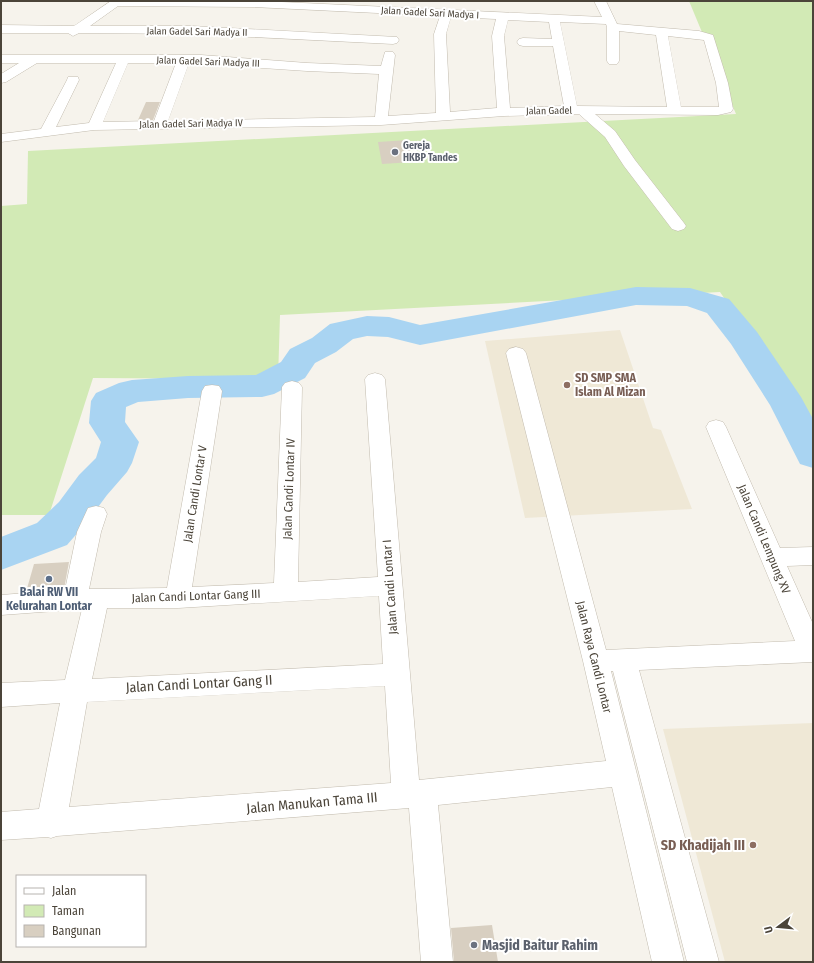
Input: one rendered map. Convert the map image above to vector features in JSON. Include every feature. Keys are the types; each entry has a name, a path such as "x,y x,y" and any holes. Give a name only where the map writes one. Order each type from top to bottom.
{"street":[{"path":"600,1 611,24 614,61"},
{"path":"1,79 30,60 42,56 75,30 117,2"},
{"name":"Jalan Gadel Sari Madya I","path":"117,2 221,2 396,20 446,14 554,19 611,24 707,37 712,44 722,83 726,108 718,111"},
{"path":"443,117 440,34 446,14"},
{"path":"503,16 498,36 504,112"},
{"path":"554,19 577,110 610,134 678,226"},
{"path":"381,121 386,70 396,20"},
{"name":"Jalan Gadel Sari Madya II","path":"1,29 191,30 396,20"},
{"path":"661,31 675,111"},
{"path":"523,42 559,43"},
{"name":"Jalan Gadel Sari Madya III","path":"1,59 184,59 307,67 386,70"},
{"path":"160,124 184,59"},
{"path":"94,126 123,60"},
{"path":"47,130 73,80"},
{"name":"Jalan Gadel","path":"381,121 504,112 577,110 718,111"},
{"name":"Jalan Gadel Sari Madya IV","path":"1,138 47,130 94,126 381,121"},
{"name":"Jalan Raya Candi Lontar","path":"516,354 609,660 668,826 702,962"},
{"name":"Jalan Candi Lontar I","path":"375,379 397,674 437,962"},
{"name":"Jalan Candi Lontar IV","path":"286,592 292,386"},
{"name":"Jalan Candi Lontar V","path":"178,598 212,391"},
{"name":"Jalan Candi Lempung XV","path":"716,426 813,651"},
{"path":"51,824 76,691 86,599 89,532 96,514"},
{"path":"772,558 813,556"},
{"name":"Jalan Candi Lontar Gang III","path":"1,605 86,599 178,598 390,586"},
{"path":"609,660 813,651"},
{"name":"Jalan Raya Candi Lontar","path":"609,660 622,773 668,962"},
{"name":"Jalan Candi Lontar Gang II","path":"1,695 397,674"},
{"name":"Jalan Manukan Tama III","path":"1,826 51,824 414,794 622,773"},
{"path":"635,827 668,826"}],"shaded area":[{"name":"SD SMP SMA Islam Al Mizan","path":"620,330 653,428 661,430 692,509 525,518 485,341"},
{"name":"SD Khadijah III","path":"813,723 813,962 725,962 663,729"}],"green space":[{"path":"689,1 813,1 813,428 720,292 280,315 278,379 93,378 49,515 1,515 1,206 27,204 28,151 736,114"}],"building":[{"path":"146,102 160,102 153,120 138,120"},
{"name":"Gereja HKBP Tandes","path":"408,140 413,162 382,164 378,142"},
{"name":"Balai RW VII Kelurahan Lontar","path":"69,562 64,589 26,592 34,564"},
{"name":"Masjid Baitur Rahim","path":"492,925 498,962 454,962 451,928"}],"waterway":[{"path":"1,554 52,534 73,512 93,485 113,463 120,442 107,423 109,401 132,391 188,387 262,386 293,370 302,356 324,345 342,331 367,326 389,327 420,335 636,296 690,297 718,306 745,339 788,405 813,455"}],"place":[{"name":"Gereja HKBP Tandes","path":"395,152"},
{"name":"SD SMP SMA Islam Al Mizan","path":"567,385"},
{"name":"Balai RW VII Kelurahan Lontar","path":"49,579"},
{"name":"SD Khadijah III","path":"753,845"},
{"name":"Masjid Baitur Rahim","path":"474,945"}]}
